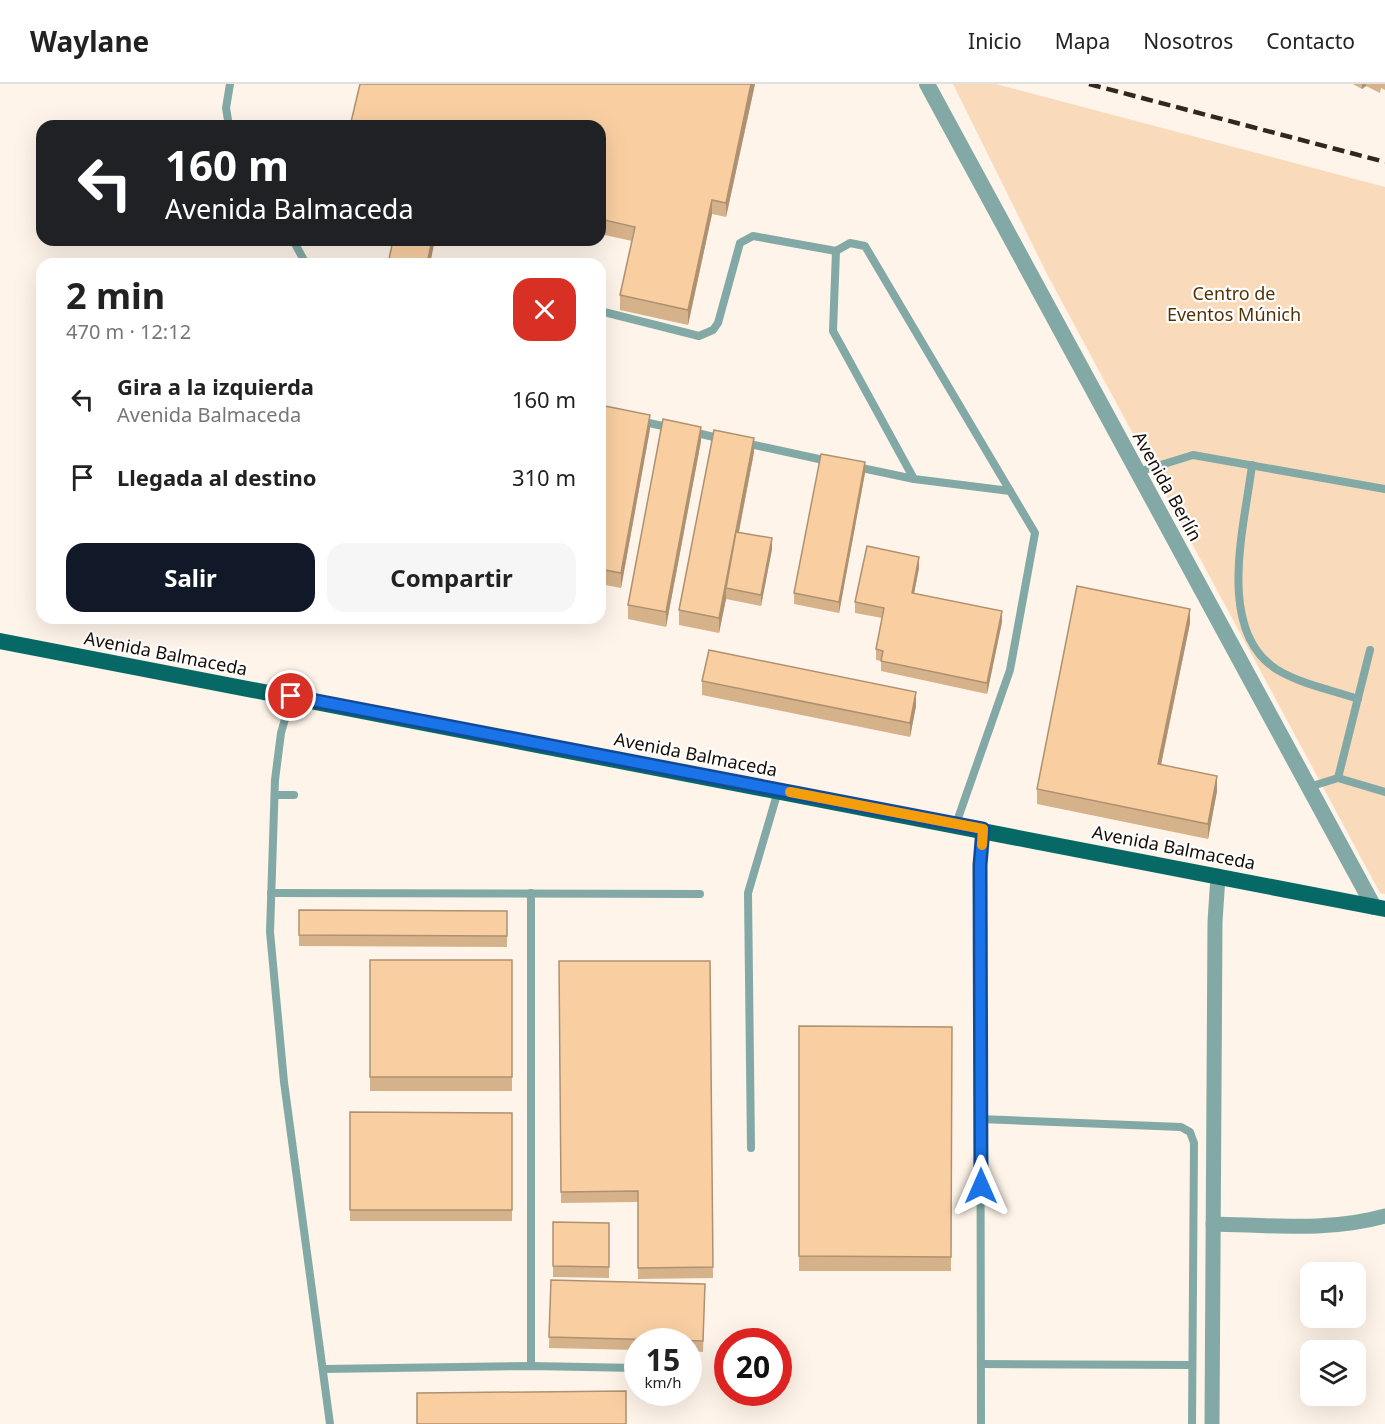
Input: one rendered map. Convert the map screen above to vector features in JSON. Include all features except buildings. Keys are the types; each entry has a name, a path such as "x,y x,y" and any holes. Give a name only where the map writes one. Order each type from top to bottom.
{"main road":[{"name":"Avenida Balmaceda","path":"0,640 983,829 1380,908"}],"street":[{"name":"Avenida Berlín","path":"927,84 1309,787 1380,908"},
{"path":"1212,1424 1218,876"},
{"path":"1213,1224 1327,1225 1348,1224 1385,1216"}],"lane":[{"path":"228,120 226,108 230,84"},
{"path":"606,313 699,336 713,330 718,324 740,243 753,236 836,251 849,243 865,246 1035,533 1035,546 1010,670 956,824"},
{"path":"836,251 833,331 914,479"},
{"path":"635,420 728,440"},
{"path":"739,442 832,462"},
{"path":"1138,472 1193,455 1385,489"},
{"path":"844,464 914,479 1010,491"},
{"path":"1252,465 1238,586 1243,621 1252,642 1265,660 1276,669 1295,678 1358,699"},
{"path":"1338,778 1370,650"},
{"path":"291,696 281,733 275,795 270,932 284,1082 330,1424"},
{"path":"1309,787 1338,778 1385,792"},
{"path":"751,1148 748,893 778,790"},
{"path":"275,795 294,795"},
{"path":"981,1424 980,1119 983,829"},
{"path":"531,892 531,1366"},
{"path":"271,893 700,894"},
{"path":"980,1119 1181,1127 1190,1132 1194,1143 1192,1424"},
{"path":"982,1364 1191,1365"},
{"path":"324,1369 531,1366 624,1368"}],"green space":[{"name":"Centro de Eventos Múnich","path":"953,84 996,84 1385,187 1385,894 1380,893 1048,276"}],"railway":[{"path":"1089,84 1385,162"}],"slow traffic":[{"path":"790,792 983,829 982,845"}],"route":[{"path":"291,696 983,829 980,865 981,1186"}]}
